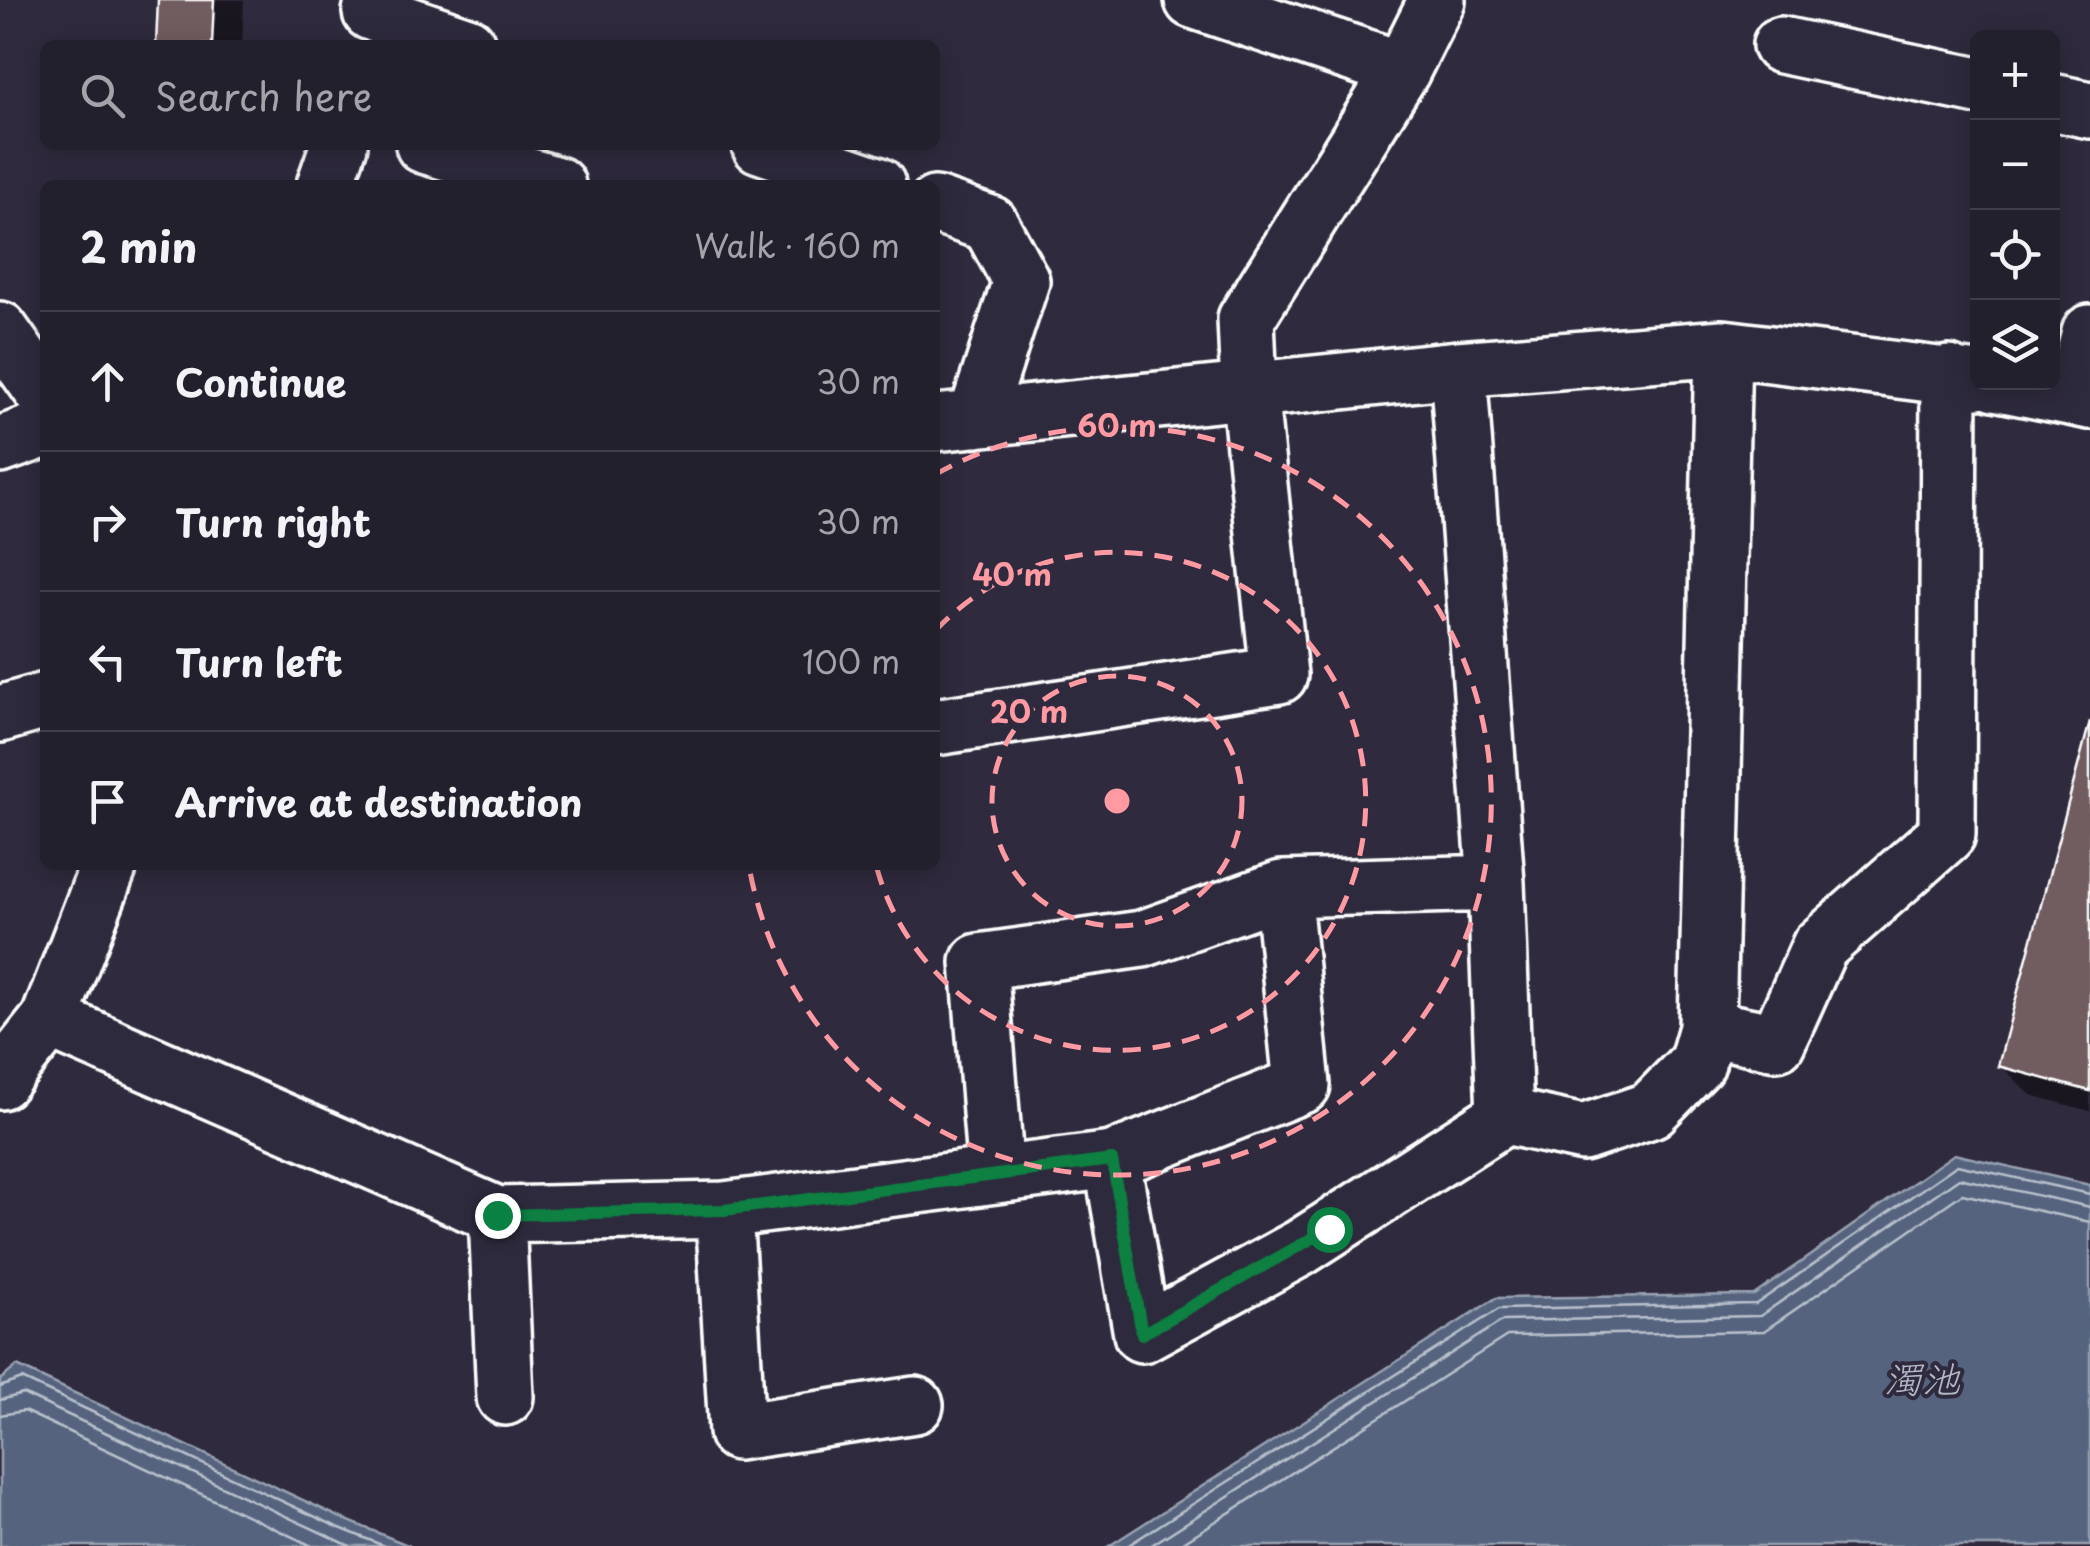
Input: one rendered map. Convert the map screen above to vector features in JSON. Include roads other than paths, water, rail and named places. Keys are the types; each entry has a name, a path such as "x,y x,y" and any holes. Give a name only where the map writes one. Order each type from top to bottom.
{"street":[{"path":"1193,0 1402,70"},
{"path":"940,726 1278,676 1249,390 1246,319 1402,70 1437,0"},
{"path":"369,19 448,40"},
{"path":"1782,45 1970,84"},
{"path":"2060,104 2090,110"},
{"path":"327,180 337,150"},
{"path":"441,150 540,180"},
{"path":"774,150 862,180"},
{"path":"940,207 990,224 1022,281 956,421"},
{"path":"0,330 40,387"},
{"path":"2037,390 2082,398 2090,333"},
{"path":"956,421 1458,369 1723,348 1970,379"},
{"path":"1112,1160 1142,1334 1300,1248 1505,1116 1583,1133 1651,1110 1697,1063 1707,1028 1723,348"},
{"path":"1458,369 1496,883 1505,1116"},
{"path":"1707,1028 1776,1042 1820,946 1947,834 1973,390"},
{"path":"0,445 40,431"},
{"path":"0,714 40,703"},
{"path":"0,1081 49,1020 107,870"},
{"path":"996,1174 979,962 1142,939 1282,889 1496,883"},
{"path":"49,1020 497,1215 724,1210 1112,1160 1302,1085 1282,889"},
{"path":"724,1210 737,1432 916,1405"},
{"path":"497,1215 505,1397"}],"water":[{"name":"濁池","path":"1954,1154 2090,1185 2090,1546 1109,1546 1496,1298 1754,1295"},
{"path":"17,1366 339,1517 410,1546 0,1546 0,1380"}]}
